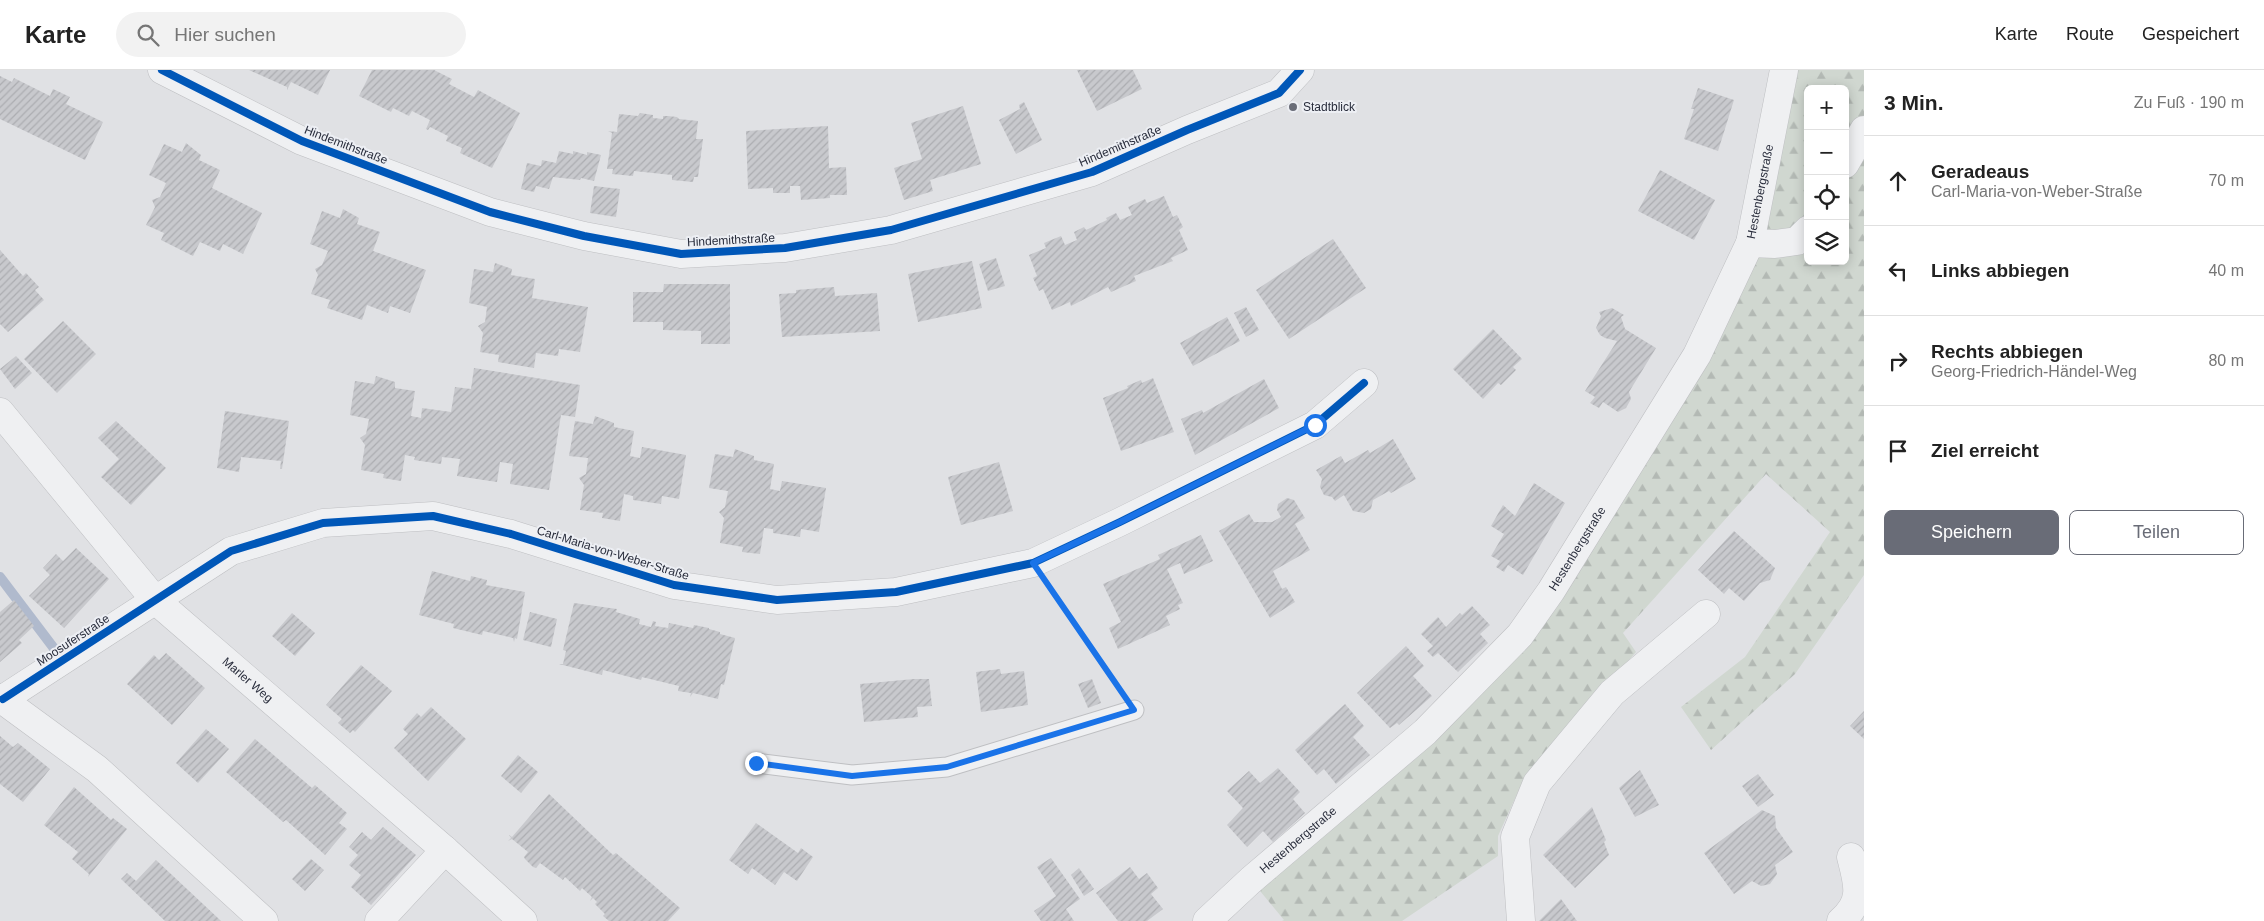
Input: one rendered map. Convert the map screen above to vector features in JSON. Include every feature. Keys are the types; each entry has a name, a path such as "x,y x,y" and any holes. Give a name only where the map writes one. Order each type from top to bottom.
{"street":[{"name":"Hindemithstraße","path":"162,70 302,141 490,212 584,236 681,254 785,248 891,230 1092,172 1187,130 1279,93 1300,70"},
{"name":"Hestenbergstraße","path":"1207,921 1251,880 1425,732 1520,635 1551,590 1697,355 1750,243 1784,70"},
{"path":"1849,157 1864,130"},
{"path":"1750,243 1775,244 1796,241 1804,234"},
{"name":"Carl-Maria-von-Weber-Straße","path":"155,600 230,551 295,531 323,523 433,516 511,534 674,585 777,600 896,592 1033,563 1315,425 1364,383"},
{"name":"Marler Weg","path":"0,412 155,600 445,850 523,921"},
{"name":"Moosuferstraße","path":"155,600 2,698 97,769 264,921"},
{"path":"1521,921 1515,838 1537,783 1612,694 1706,614"},
{"path":"380,921 445,850"},
{"path":"1841,921 1852,911 1857,895 1851,857"}],"lane":[{"path":"756,763 852,776 947,767 1134,710"}],"path":[{"path":"1033,563 1134,710"}],"green space":[{"path":"1784,70 1864,70 1864,575 1795,674 1711,750 1681,707 1745,657 1830,532 1766,474 1623,633 1636,652 1522,783 1498,836 1498,856 1402,921 1282,921 1284,920 1251,880 1520,635 1750,243"}],"building":[{"path":"249,70 330,70 318,95 291,82 287,90 287,87"},
{"path":"372,70 434,70 452,79 449,84 474,97 478,90 520,113 492,168 460,153 462,148 446,141 448,136 430,127 428,130 426,129 430,120 412,111 409,116 393,108 391,112 359,96"},
{"path":"1077,70 1133,70 1142,89 1097,111"},
{"path":"0,76 12,82 14,78 50,96 53,89 70,97 66,104 103,122 85,160 0,119"},
{"path":"1698,88 1734,100 1718,151 1684,139 1694,109 1691,109"},
{"path":"1024,102 1042,140 1016,154 999,120 1020,109 1019,105"},
{"path":"963,106 981,164 930,180 933,191 904,200 894,168 922,159 911,123"},
{"path":"640,113 653,115 653,118 663,119 663,116 668,116 698,121 696,139 703,139 698,177 694,177 693,182 672,180 672,175 634,171 633,176 612,174 613,169 607,169 612,133 608,131 617,132 619,114 638,116"},
{"path":"828,126 829,168 846,167 847,195 830,195 830,198 801,200 800,186 790,186 790,193 773,193 773,188 748,189 746,131"},
{"path":"186,143 201,155 199,160 220,170 212,188 262,213 243,254 223,244 220,251 200,242 193,256 161,240 164,233 146,225 155,207 152,200 160,197 166,183 149,175 164,144 182,152"},
{"path":"559,151 573,154 573,151 587,155 587,152 601,155 594,181 581,178 580,180 553,177 549,189 536,186 534,192 521,189 527,163 541,166 542,160 556,163"},
{"path":"1660,170 1715,200 1694,240 1638,211"},
{"path":"594,186 620,189 616,217 590,213"},
{"path":"1164,196 1173,217 1177,215 1183,227 1179,230 1188,250 1171,258 1173,261 1134,276 1136,281 1111,292 1108,287 1071,306 1070,302 1052,310 1043,289 1039,291 1033,278 1037,276 1029,255 1046,248 1044,243 1061,236 1065,245 1077,240 1074,232 1084,227 1086,230 1107,220 1106,218 1116,213 1120,220 1132,215 1128,207 1145,199 1147,203"},
{"path":"343,209 359,218 357,224 380,232 373,251 426,270 410,313 390,306 388,313 367,305 362,320 327,308 330,300 311,294 318,275 315,269 322,265 328,251 310,244 322,211 340,218"},
{"path":"1333,239 1366,288 1289,339 1256,290"},
{"path":"0,250 23,276 26,273 39,287 35,290 44,300 8,332 0,324"},
{"path":"996,258 1005,286 988,291 979,264"},
{"path":"972,261 982,308 918,322 908,274"},
{"path":"495,263 512,269 511,275 535,279 532,298 588,307 580,352 559,349 558,356 536,353 534,368 498,362 499,355 480,352 483,333 478,326 485,322 487,307 469,303 474,269 493,272"},
{"path":"664,284 730,284 730,344 701,344 701,331 663,330 663,322 633,322 633,292 663,292"},
{"path":"834,287 835,296 877,293 880,331 782,337 779,294 796,293 796,290"},
{"path":"1246,307 1259,330 1246,337 1234,313"},
{"path":"1612,308 1624,315 1621,317 1625,329 1656,348 1629,392 1631,399 1626,408 1618,412 1603,402 1599,408 1590,403 1595,397 1585,391 1617,341 1600,335 1596,328 1601,316 1599,312"},
{"path":"1227,317 1240,341 1193,366 1180,343"},
{"path":"63,321 96,354 57,393 24,359"},
{"path":"1493,329 1522,359 1513,367 1516,370 1501,385 1498,383 1483,399 1453,369"},
{"path":"16,356 32,373 15,389 0,369"},
{"path":"474,368 580,385 575,417 561,415 549,490 510,484 513,464 500,462 497,482 457,476 460,459 442,457 441,464 414,460 415,457 405,455 401,481 383,478 384,474 361,470 365,445 360,438 366,434 369,419 350,415 355,381 374,384 376,376 395,382 395,388 415,391 411,416 421,418 422,408 451,412 455,387 471,389"},
{"path":"1153,378 1174,432 1121,451 1103,398 1128,388 1127,386 1141,380 1142,383"},
{"path":"1264,379 1279,408 1195,455 1181,419 1202,410 1203,413"},
{"path":"225,411 289,421 282,469 280,469 281,461 241,457 239,472 217,468"},
{"path":"595,416 614,423 614,427 634,431 630,456 640,458 642,447 686,455 679,499 662,496 661,504 633,500 633,496 624,494 620,521 602,518 603,513 580,510 584,485 579,478 586,474 588,458 569,456 575,421 593,424"},
{"path":"116,421 166,468 131,505 101,477 119,459 98,438"},
{"path":"1393,439 1416,479 1391,493 1389,491 1373,500 1371,509 1364,513 1353,511 1344,495 1335,501 1332,497 1324,495 1320,487 1322,479 1316,470 1341,456 1345,463 1368,450 1370,453"},
{"path":"735,449 754,456 754,460 774,464 770,489 780,491 782,481 826,488 819,532 801,529 800,537 773,533 773,529 764,528 760,554 742,552 743,547 720,543 724,518 719,512 725,507 728,491 709,488 715,454 733,457"},
{"path":"999,462 1013,511 961,525 948,477"},
{"path":"1534,483 1565,503 1523,575 1508,565 1504,572 1496,567 1500,561 1491,556 1504,534 1491,526 1503,505 1515,516"},
{"path":"1287,498 1294,500 1305,518 1295,524 1310,550 1273,571 1282,589 1286,587 1295,602 1270,618 1219,531 1249,514 1254,522 1272,522 1281,517 1277,510 1278,504"},
{"path":"1734,531 1775,568 1770,580 1760,583 1744,601 1729,588 1724,594 1698,570"},
{"path":"1201,535 1213,561 1184,574 1180,563 1167,569 1183,603 1178,605 1180,609 1166,616 1170,625 1118,649 1109,628 1121,622 1103,584 1160,559 1158,555"},
{"path":"76,548 109,579 64,628 29,596 50,575 43,568 56,554 63,561"},
{"path":"432,571 470,581 471,576 487,580 486,585 525,592 517,639 515,638 514,642 513,638 483,631 482,635 453,628 454,624 419,615"},
{"path":"14,600 34,626 19,640 22,643 0,662 0,612"},
{"path":"574,603 617,609 616,612 640,619 639,624 651,627 653,621 656,622 655,626 668,628 669,623 693,628 694,625 709,628 720,632 720,634 735,638 724,685 721,684 718,699 693,693 690,697 691,693 678,691 679,686 642,677 641,680 603,670 602,675 559,664 563,664 566,651 563,650"},
{"path":"1472,606 1490,625 1480,634 1488,643 1458,672 1438,653 1433,657 1427,651 1433,646 1421,634 1438,617 1446,627 1460,613 1462,615"},
{"path":"530,612 557,619 551,647 523,640"},
{"path":"292,613 315,633 295,656 272,636"},
{"path":"1406,646 1424,666 1413,676 1432,696 1399,725 1397,723 1390,728 1357,693"},
{"path":"166,653 205,688 172,725 127,684 154,655 159,660"},
{"path":"361,665 392,691 355,732 353,730 350,733 338,723 342,719 326,705"},
{"path":"1000,669 1001,674 1024,671 1028,705 981,712 976,672"},
{"path":"929,679 932,706 917,707 918,717 864,722 860,684"},
{"path":"1092,679 1101,703 1088,708 1078,684"},
{"path":"1345,704 1364,726 1353,737 1370,755 1336,784 1324,769 1317,775 1295,750"},
{"path":"431,707 466,739 428,781 394,748 408,734 403,729 417,713 421,717"},
{"path":"1864,711 1864,739 1850,726"},
{"path":"206,729 229,749 198,783 176,763"},
{"path":"0,736 13,747 18,743 50,769 23,802 0,784"},
{"path":"255,739 312,788 315,785 347,813 339,823 347,829 325,855 286,820 283,822 226,772"},
{"path":"518,755 538,772 521,793 501,776"},
{"path":"1278,768 1300,792 1293,799 1305,813 1273,842 1263,831 1247,847 1227,825 1243,808 1227,791 1249,771 1260,783"},
{"path":"1640,770 1659,805 1635,817 1619,788"},
{"path":"1758,774 1774,795 1758,807 1742,786"},
{"path":"74,787 111,820 113,818 127,829 88,877 89,874 72,859 78,852 44,825"},
{"path":"549,794 613,855 616,853 680,908 668,921 609,921 595,904 597,902 593,898 590,901 592,897 582,888 580,891 565,877 563,880 540,863 536,868 533,867 524,857 528,852 512,839 508,841 511,838 509,835 512,837"},
{"path":"1592,807 1606,840 1604,842 1609,855 1575,888 1543,855"},
{"path":"1762,810 1775,816 1776,828 1793,852 1775,865 1777,874 1770,884 1761,886 1752,881 1734,894 1704,853"},
{"path":"756,823 798,853 801,848 813,857 797,881 784,872 775,885 752,868 748,874 729,860"},
{"path":"383,827 416,855 371,905 351,887 361,875 349,865 358,855 349,847 362,832 371,840"},
{"path":"1051,858 1080,899 1066,909 1074,921 1041,921 1034,911 1056,896 1037,867"},
{"path":"311,859 324,870 305,891 292,879"},
{"path":"156,860 221,921 165,921 121,879 127,873 136,881"},
{"path":"1130,867 1139,879 1147,873 1158,888 1151,894 1163,909 1147,921 1118,921 1096,893"},
{"path":"1079,868 1094,889 1084,896 1071,875"},
{"path":"1561,899 1577,921 1539,921"}],"waterway":[{"path":"0,577 56,651"}],"cycle path":[{"path":"162,70 302,141 490,212 584,236 681,254 785,248 891,230 1092,172 1187,130 1279,93 1300,70"},
{"path":"3,699 231,551 323,523 433,516 511,534 674,585 777,600 896,592 1033,563 1315,425 1364,383"}],"place":[{"name":"Stadtblick","path":"1293,107"}],"route":[{"path":"756,763 852,776 947,767 1134,710 1033,563 1315,425"}]}
